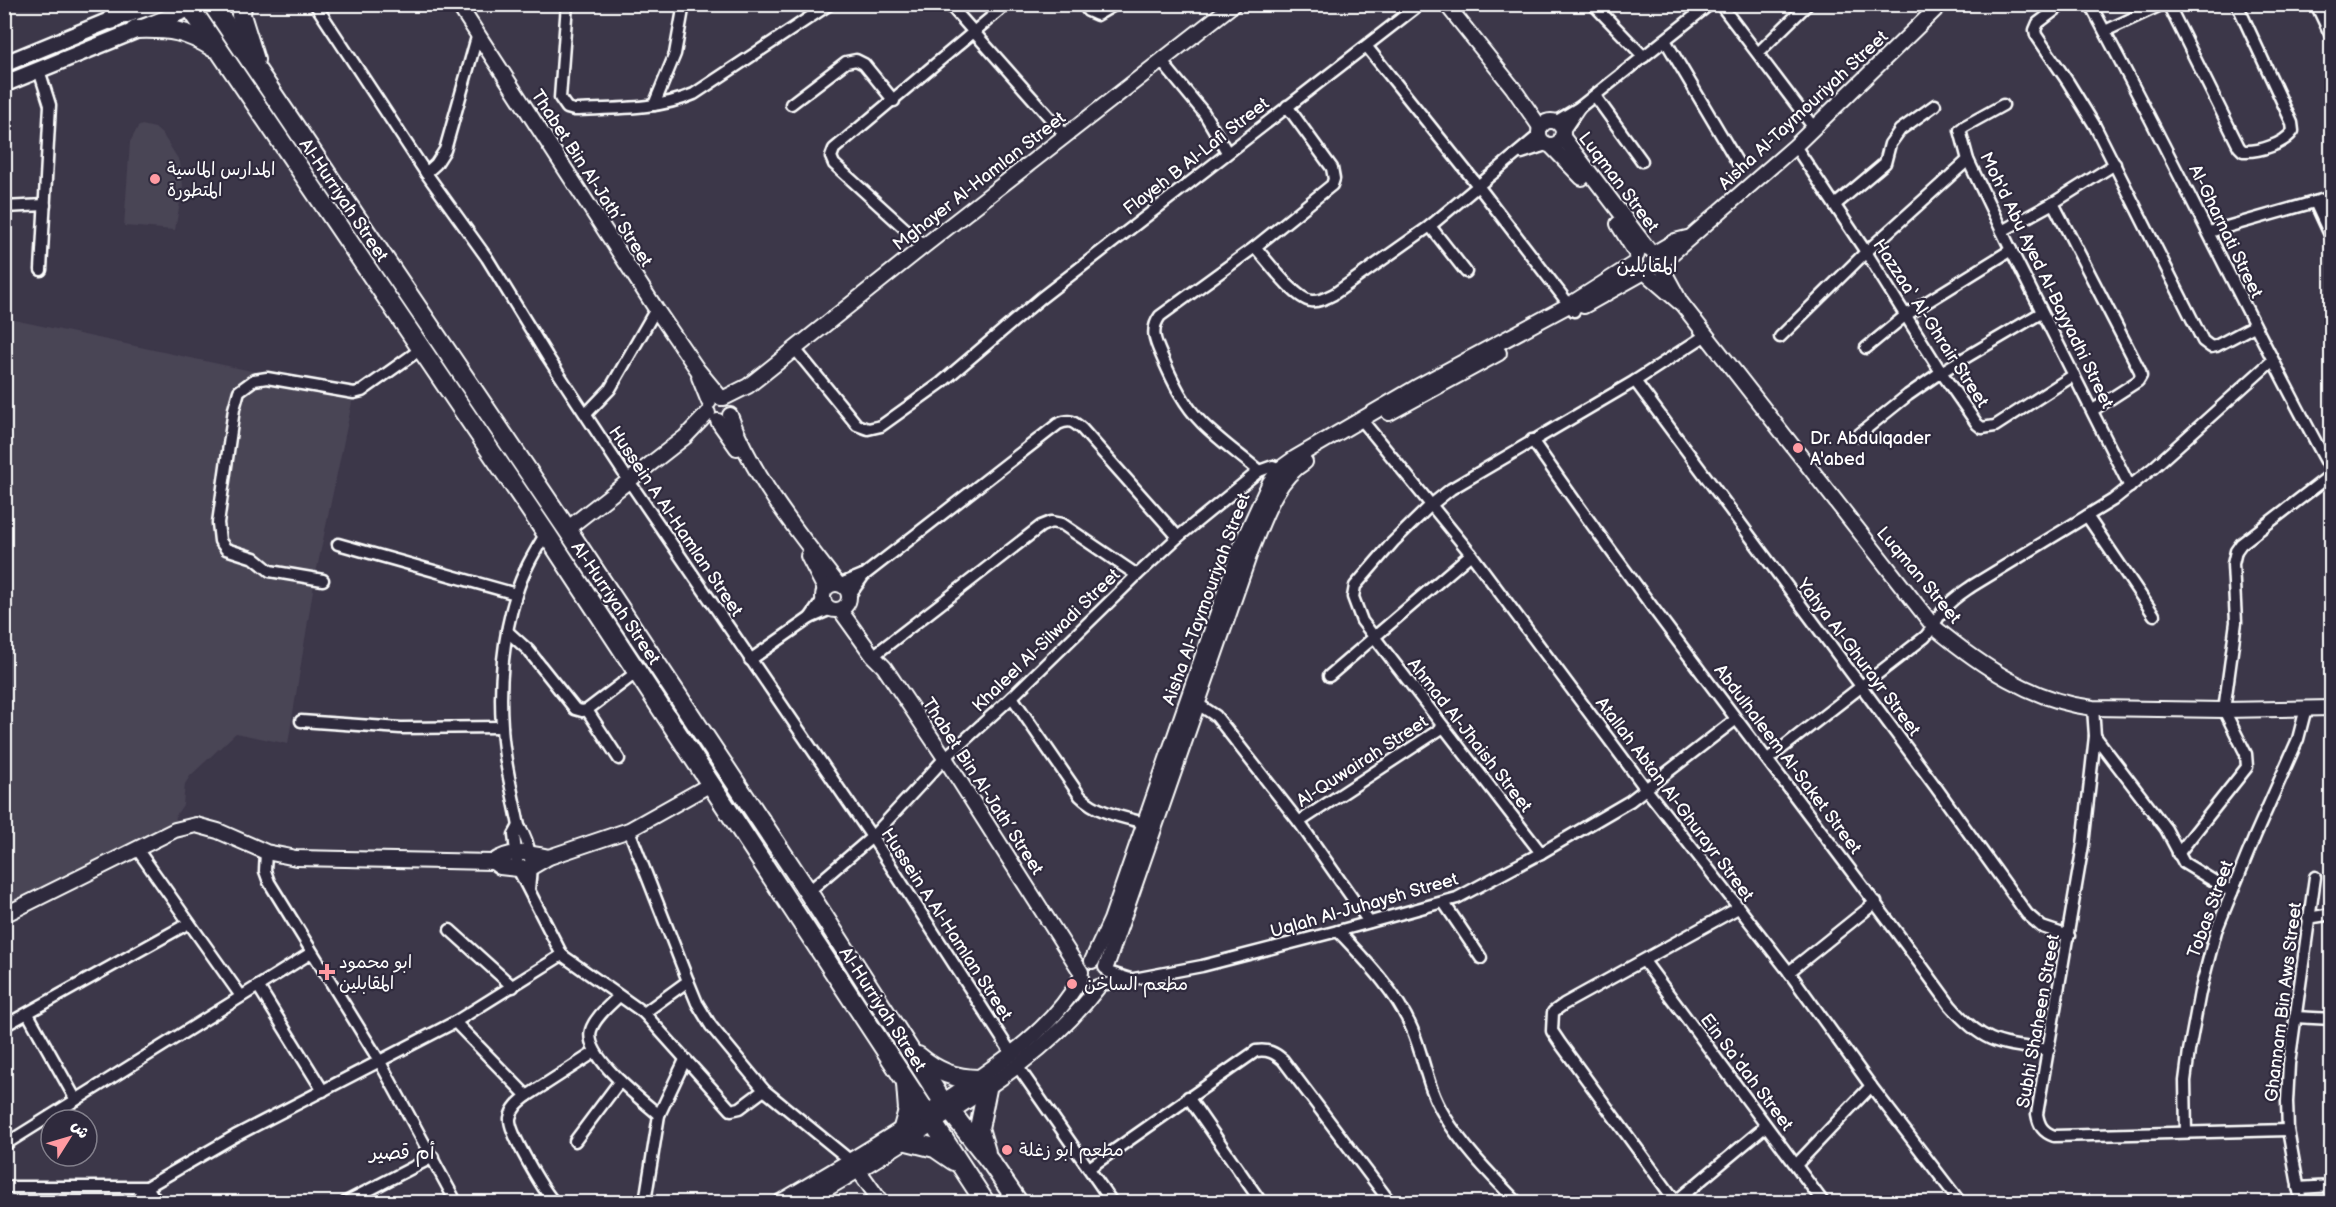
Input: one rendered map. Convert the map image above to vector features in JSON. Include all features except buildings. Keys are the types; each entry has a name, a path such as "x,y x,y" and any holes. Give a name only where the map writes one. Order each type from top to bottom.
{"highway":[{"path":"111,20 125,4"},
{"name":"Al-Hurriyah Street","path":"212,4 567,529 808,892 947,1107 992,1164 1018,1203"},
{"path":"242,4 241,15 255,53 256,71"},
{"name":"Al-Hurriyah Street","path":"194,6 220,51 546,533 986,1203"},
{"path":"136,29 177,30 192,34 220,51"},
{"path":"908,1048 945,1074 983,1084 979,1128 981,1142 992,1164"},
{"path":"906,1079 909,1100 905,1134 935,1148 964,1170"}],"main road":[{"path":"4,64 111,20 158,4"},
{"path":"4,84 194,6"}],"street":[{"name":"Hussein A Al-Hamlan Street","path":"315,4 426,173 487,258 629,482 872,837 1015,1060 1112,1203"},
{"name":"Thabet Bin Al-Jath’ Street","path":"458,4 477,37 697,369 795,533 1052,924 1085,968"},
{"path":"567,4 560,98 563,105 574,110 654,105 694,94 830,4"},
{"path":"654,105 675,54 684,4"},
{"path":"949,4 1065,136"},
{"path":"924,246 834,164 831,157 834,149 1007,4"},
{"path":"1083,4 1088,11 1097,15 1116,4"},
{"name":"Mghayer Al-Hamlan Street","path":"567,529 1234,4"},
{"name":"Flayeh B Al-Lafi Street","path":"795,349 857,425 868,429 880,426 941,383 1024,312 1420,4"},
{"name":"Luqman Street","path":"1446,4 1550,133"},
{"name":"Luqman Street","path":"1457,4 1570,164 1934,627 1966,653 2022,687 2058,702 2093,708 2224,710 2331,708"},
{"path":"1593,4 1644,57"},
{"path":"1255,247 1294,291 1306,299 1320,300 1334,294 1430,226 1710,4"},
{"path":"1720,4 1814,128"},
{"path":"1758,53 1808,4"},
{"name":"Aisha Al-Taymouriyah Street","path":"1015,1060 1073,993 1111,920 1242,543 1265,491 1285,471 1300,465 1363,422 1571,308 1649,262 1678,250 1687,238 1795,146 1941,4"},
{"path":"2063,4 2038,23 2035,30 2036,35 2068,82 2115,164 2203,341 2207,345 2216,346 2254,326"},
{"name":"Al-Gharnati Street","path":"2090,4 2331,473"},
{"path":"2105,31 2165,4 2239,147 2243,151 2251,152 2284,140 2293,131 2292,123 2237,4"},
{"path":"2316,4 2331,38"},
{"path":"426,173 436,164 445,150 477,37"},
{"path":"1665,40 1739,165"},
{"path":"1367,47 1479,187 1571,308"},
{"path":"791,104 846,62 856,60 864,64 894,101"},
{"path":"1162,62 1204,113 1227,152"},
{"path":"39,70 50,105 41,270"},
{"path":"1595,96 1642,161"},
{"path":"1835,205 1885,163 1890,144 1900,130 1935,105"},
{"name":"Moh'd Abu Ayed Al-Bayyadhi Street","path":"2003,105 1960,130 1968,160 2041,313 2093,410 2130,487"},
{"path":"1285,471 1273,466 1259,471 1201,422 1175,385 1154,337 1153,328 1160,316 1255,247 1332,185 1334,180 1332,168 1287,106"},
{"name":"Hazzaa‘ Al-Ghrair Street","path":"1795,146 1866,252 1970,417 1977,424 1988,428 1995,426 2074,375"},
{"path":"1780,337 1866,252 1968,160"},
{"path":"2002,231 2053,203 2115,164"},
{"path":"2209,232 2331,197"},
{"path":"2315,202 2331,239"},
{"path":"2053,203 2141,376 2138,381 2093,410"},
{"path":"4,207 45,205"},
{"path":"1430,226 1466,272"},
{"path":"1866,348 1906,315 2011,250"},
{"path":"586,414 610,389 656,309"},
{"path":"1857,436 1941,372 2041,313"},
{"path":"1373,636 1356,609 1353,597 1355,586 1393,542 1431,505 1452,489 1635,381 1706,335"},
{"path":"323,580 270,571 254,558 226,549 220,541 218,531 220,511 234,409 239,391 254,380 267,378 354,393 362,392 422,349"},
{"path":"1768,759 1915,646 1934,627 1943,610 1972,586 2130,487 2272,361"},
{"name":"Yahya Al-Ghurayr Street","path":"1635,381 2027,914 2042,927 2069,936"},
{"path":"750,660 810,618 1058,424 1066,421 1073,421 1082,429 1178,537"},
{"name":"Atallah Abtan Al-Ghurayr Street","path":"1363,422 1471,554 1646,789 1789,972 1871,1086 1960,1203"},
{"name":"Abdulhaleem Al-Saket Street","path":"1532,440 1736,720 1876,902 1950,1005 1978,1033 1992,1040 2049,1050"},
{"name":"Khaleel Al-Silwadi Street","path":"808,892 872,837 945,758 1012,697 1137,575 1178,537 1259,471"},
{"name":"Aisha Al-Taymouriyah Street","path":"1107,969 1251,550 1285,471"},
{"path":"2178,854 2247,767 2248,758 2224,710 2236,622 2233,564 2236,551 2241,544 2331,473"},
{"path":"2086,516 2154,615"},
{"path":"876,654 1041,526 1051,522 1062,524 1137,575"},
{"path":"525,868 530,852 525,835 519,826 502,728 507,631 516,594 530,560 546,533"},
{"path":"338,544 516,594"},
{"path":"1329,676 1471,554"},
{"path":"507,631 528,650 576,709 582,711 637,672"},
{"name":"Ahmad Al-Jhaish Street","path":"1373,636 1540,853"},
{"path":"1012,697 1088,804 1145,823"},
{"path":"1198,704 1216,716 1299,822 1369,922"},
{"name":"Subhi Shaheen Street","path":"2093,708 2095,736 2083,845 2037,1114 2042,1129 2055,1136 2288,1130"},
{"name":"Tobas Street","path":"2186,1132 2185,1081 2200,992 2216,931 2298,739 2306,708"},
{"path":"586,710 619,759"},
{"name":"Uqlah Al-Juhaysh Street","path":"1100,986 1202,966 1444,903 1472,891 1630,801 1736,720"},
{"path":"300,721 401,728 502,728"},
{"name":"Al-Quwairah Street","path":"1299,822 1443,728"},
{"path":"2095,736 2166,829 2184,863 2232,892"},
{"path":"4,915 175,830 196,825 228,835 266,852 296,858 493,862 500,867 525,868 549,857 629,830 711,784"},
{"path":"519,826 514,835 515,854 525,868 529,889 562,955 618,997 644,1013 731,1110 740,1108 764,1090"},
{"path":"629,830 697,1004 711,1026 764,1090 855,1166 881,1203"},
{"path":"136,849 241,996"},
{"path":"266,852 267,877 311,953 380,1062 456,1203"},
{"path":"493,862 500,857 530,852 549,857"},
{"name":"Ghannam Bin Aws Street","path":"2301,1203 2288,1130 2287,1102 2289,1064 2315,877"},
{"path":"1789,972 1876,902"},
{"path":"1444,903 1481,958"},
{"path":"1738,908 1557,1007 1553,1012 1552,1031 1676,1202 1766,1126"},
{"path":"2308,918 2331,914"},
{"path":"4,1026 189,923"},
{"path":"450,930 513,987"},
{"path":"1338,931 1377,973 1406,1015 1413,1030 1429,1084 1443,1114 1469,1150 1517,1203"},
{"path":"4,1145 311,953"},
{"path":"134,1203 147,1187 235,1136 455,1022 562,955"},
{"path":"803,1203 855,1166 983,1084 1068,1023 1108,977 1107,969 1097,961 1085,968 1087,986 1100,986"},
{"name":"Ein Sa‘dah Street","path":"1644,961 1823,1203"},
{"name":"Uqlah Al-Juhaysh Street","path":"1107,969 1133,980"},
{"path":"644,1013 688,981"},
{"path":"258,986 323,1091"},
{"path":"618,997 594,1024 590,1033 595,1052 620,1081 659,1115"},
{"path":"28,1014 76,1100"},
{"path":"2295,1017 2331,1019"},
{"path":"455,1022 527,1096"},
{"path":"1089,1168 1256,1051 1264,1050 1277,1055 1390,1203"},
{"path":"554,1203 538,1180 509,1121 518,1102 595,1052"},
{"path":"645,1203 659,1115 685,1060"},
{"path":"575,1141 620,1081"},
{"path":"1796,1165 1871,1086"},
{"path":"1188,1097 1261,1203"},
{"path":"346,1203 433,1157"},
{"path":"780,1203 855,1166"},
{"path":"2298,1188 2331,1186"},
{"path":"4,1187 147,1187"},
{"path":"147,1187 157,1203"}],"shaded area":[{"name":"المدارس الماسية المتطورة","path":"142,125 155,128 163,135 180,162 183,186 175,230 124,226 130,142 138,127"},
{"path":"5,318 354,393 315,578 288,744 236,733 190,776 185,784 183,805 176,815 175,830 5,915"}],"place":[{"name":"المدارس الماسية المتطورة","path":"155,179"},
{"name":"Dr. Abdulqader A'abed","path":"1798,448"},
{"name":"ابو محمود المقابلين","path":"327,972"},
{"name":"مطعم الساخن","path":"1072,984"},
{"name":"مطعم ابو زغلة","path":"1007,1150"}],"district":[{"name":"المقابلين","path":"1647,265"},
{"name":"أم قصير","path":"402,1152"}]}
